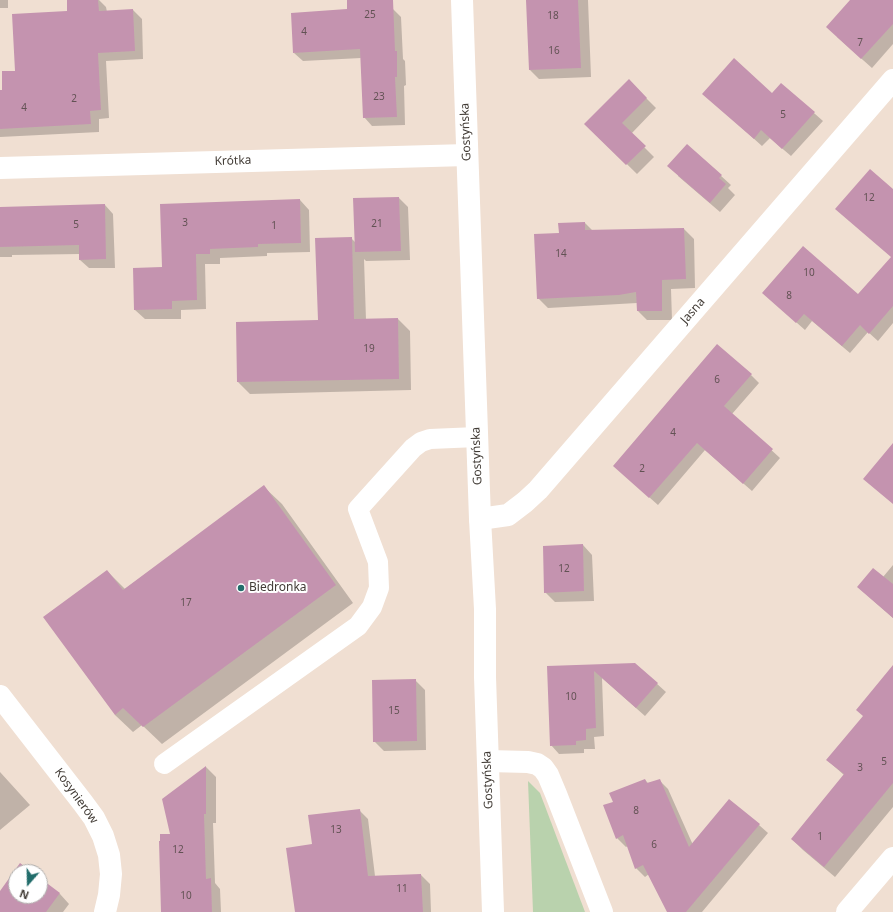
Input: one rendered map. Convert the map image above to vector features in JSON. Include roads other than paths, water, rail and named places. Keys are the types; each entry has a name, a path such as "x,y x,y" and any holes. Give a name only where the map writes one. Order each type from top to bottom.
{"street":[{"name":"Gostyńska","path":"462,0 466,155 480,519 485,609 493,912"},
{"name":"Jasna","path":"480,519 508,515 538,490 893,80"},
{"name":"Krótka","path":"0,168 466,155"},
{"name":"Kosynierów","path":"0,696 83,803 94,818 103,836 109,855 111,874 110,895 105,912"},
{"path":"488,761 528,762 537,764 543,768 548,775 556,794 602,912"},
{"path":"847,912 893,858"}],"lane":[{"path":"164,764 358,626 372,607 379,588 378,562 358,509 413,448 422,442 430,439 477,437"}],"place":[{"name":"Biedronka","path":"241,588"}]}
